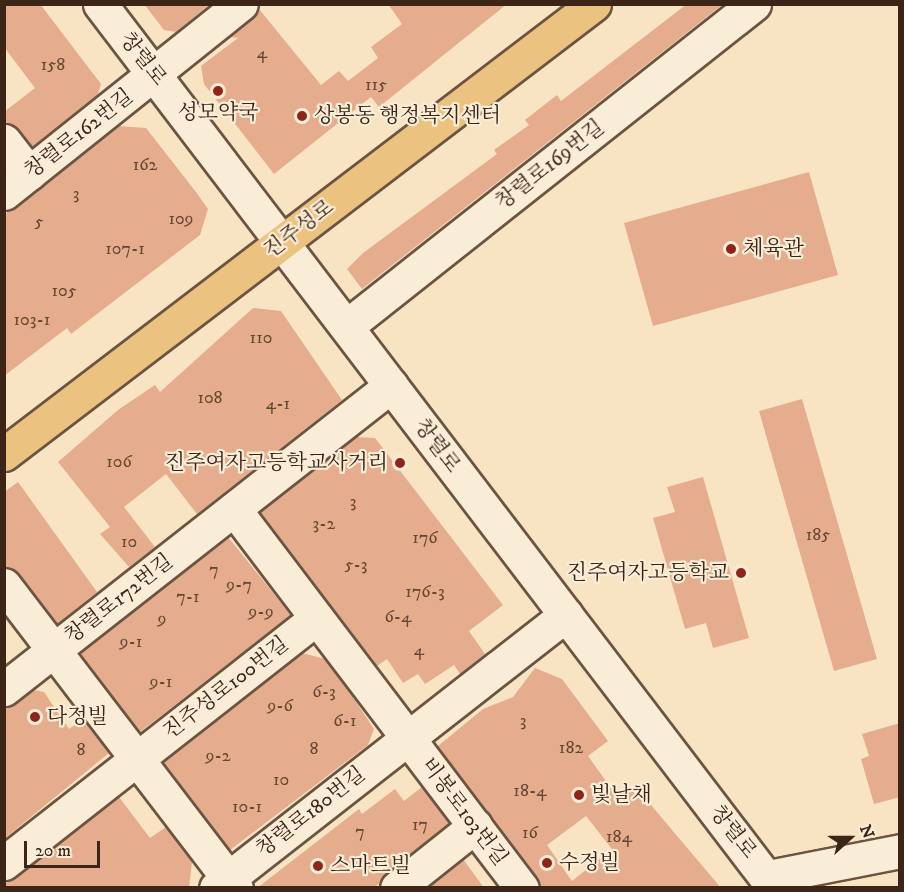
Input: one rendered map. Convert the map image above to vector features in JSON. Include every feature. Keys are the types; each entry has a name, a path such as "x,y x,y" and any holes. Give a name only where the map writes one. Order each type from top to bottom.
{"main road":[{"name":"진주성로","path":"4,454 594,4"}],"street":[{"name":"창렬로","path":"100,4 285,240 391,386 771,882"},
{"name":"창렬로162번길","path":"4,193 241,4"},
{"name":"창렬로169번길","path":"346,326 754,4"},
{"path":"4,141 29,173"},
{"name":"창렬로172번길","path":"4,689 391,386"},
{"path":"234,509 407,736"},
{"path":"4,585 55,650 227,884"},
{"name":"창렬로180번길","path":"227,884 407,736 566,615"},
{"name":"진주성로100번길","path":"4,863 317,618"},
{"name":"비봉로103번길","path":"407,736 522,888"},
{"path":"397,888 475,826"},
{"path":"771,882 900,851"}],"building":[{"path":"4,4 40,4 101,84 98,94 32,147 18,129 4,123 4,112 35,88 4,47"},
{"path":"144,4 210,4 176,32 164,30"},
{"path":"388,4 507,4 379,107 371,97 274,174 204,84 201,66 238,38 229,37 259,9 321,85 339,71 348,81 378,58 371,47 402,24"},
{"path":"687,4 723,4 362,289 347,269 363,253 497,154 494,150 529,125 525,120 557,95 561,101"},
{"path":"118,126 146,128 196,192 208,209 200,235 71,334 67,328 4,376 4,215"},
{"name":"체육관","path":"809,172 838,275 653,326 624,223"},
{"path":"253,308 281,311 342,400 197,514 166,474 124,507 155,547 129,567 100,534 110,527 58,462 118,410 155,385 160,392"},
{"path":"802,399 877,659 834,671 759,411"},
{"path":"356,437 375,438 503,605 469,631 485,654 460,674 454,665 425,684 418,674 403,683 387,659 377,666 260,512"},
{"path":"703,477 749,638 713,648 706,623 685,629 653,518 675,512 667,487"},
{"path":"18,482 97,592 57,624 19,574 4,567 4,492"},
{"path":"228,537 291,615 140,732 80,653"},
{"path":"302,653 325,659 374,729 368,745 230,850 163,762"},
{"path":"535,668 562,679 608,741 588,756 618,798 635,786 721,888 540,888 438,746 483,709 513,697","holes":["586,816 612,849 572,881 547,845"]},
{"path":"34,690 44,692 69,729 83,719 109,753 4,839 4,707"},
{"path":"900,723 900,797 874,804 861,759 869,756 862,734"},
{"path":"422,787 449,823 374,888 257,888 359,809 362,814 395,789 404,801"},
{"path":"119,797 150,838 166,827 192,862 189,888 4,888 4,881"},
{"path":"463,859 484,888 433,888 431,885"}],"place":[{"name":"성모약국","path":"218,91"},
{"name":"상봉동 행정복지센터","path":"302,116"},
{"name":"체육관","path":"731,249"},
{"name":"진주여자고등학교사거리","path":"400,463"},
{"name":"진주여자고등학교","path":"741,573"},
{"name":"다정빌","path":"35,717"},
{"name":"빛날채","path":"579,795"},
{"name":"수정빌","path":"547,863"},
{"name":"스마트빌","path":"318,866"}]}
